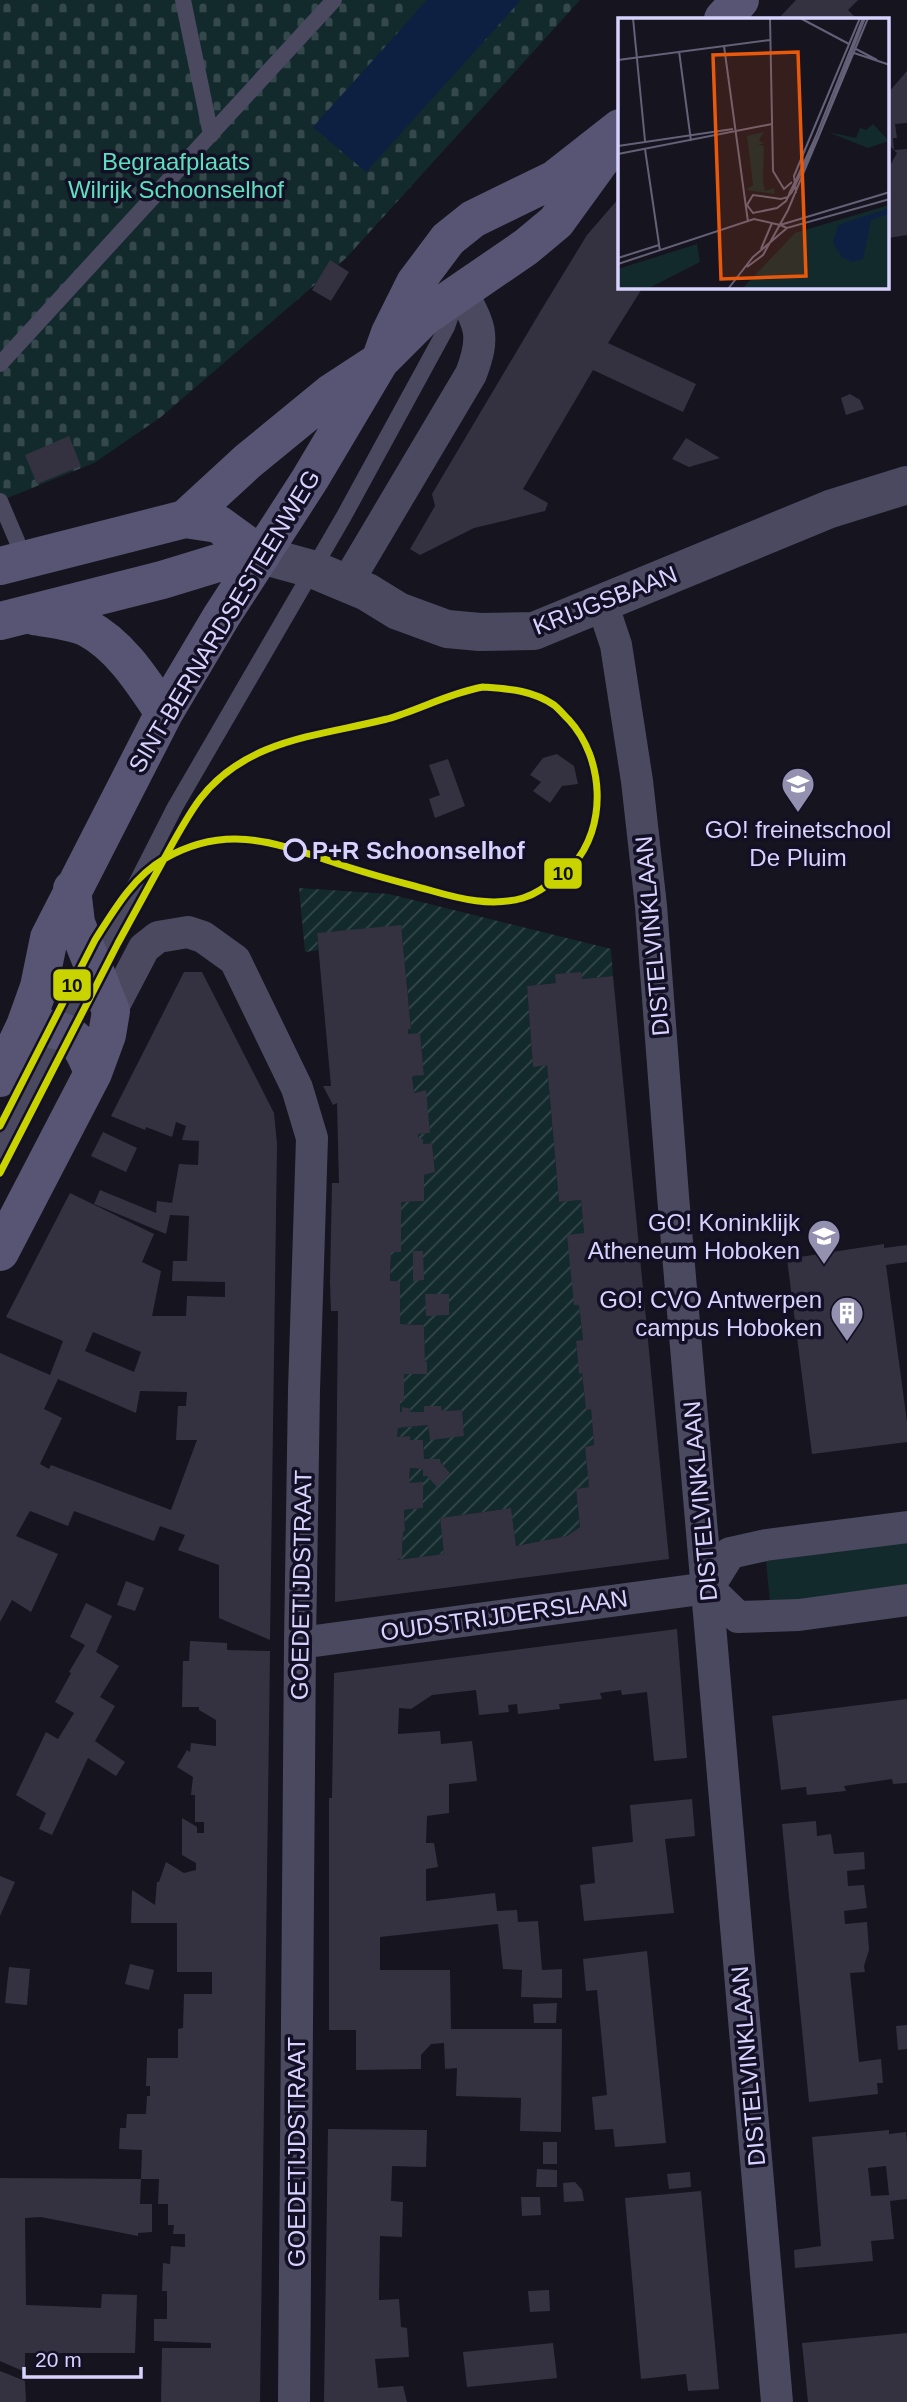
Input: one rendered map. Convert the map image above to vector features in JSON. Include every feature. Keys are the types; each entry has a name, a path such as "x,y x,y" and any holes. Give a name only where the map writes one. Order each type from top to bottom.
{"main road":[{"path":"724,18 740,0"},
{"name":"SINT-BERNARDSESTEENWEG","path":"0,1078 44,1028 40,987 49,938 72,889 164,713 380,362 390,333 415,283 448,239 473,219 555,179 618,130"},
{"name":"SINT-BERNARDSESTEENWEG","path":"380,362 424,317 526,247 556,222 618,138"},
{"path":"185,519 247,461 331,393 380,362"},
{"name":"KRIJGSBAAN","path":"10,564 185,519 218,524 261,555"},
{"name":"KRIJGSBAAN","path":"14,618 221,562 261,555"},
{"path":"14,618 86,628 118,651 164,713"},
{"path":"0,1252 93,1073 107,1035 111,1011 76,923 72,889"},
{"path":"44,1028 81,1043 93,1073"}],"street":[{"path":"347,583 471,374 480,351 481,334 460,290"},
{"name":"KRIJGSBAAN","path":"261,555 312,569 347,583 398,611 447,629 480,632 534,631 830,509 907,485"},
{"name":"DISTELVINKLAAN","path":"602,603 616,645 637,781 651,906 674,1209 777,2402"},
{"name":"GOEDETIJDSTRAAT","path":"111,1011 144,948 158,937 188,932 203,937 235,960 297,1088 312,1138 300,1643 294,2402"},
{"path":"907,1527 766,1545 730,1553 708,1588 738,1617 799,1615 907,1600"},
{"name":"OUDSTRIJDERSLAAN","path":"300,1643 708,1588"}],"lane":[{"path":"184,0 211,135"},
{"path":"0,364 334,0"},
{"path":"0,1151 44,1028 94,968 176,807 344,516 447,327 460,290"},
{"path":"0,501 17,541 10,564"}],"green space":[{"name":"Begraafplaats Wilrijk Schoonselhof","path":"0,0 580,0 346,258 161,417 94,463 0,501"},
{"path":"299,888 389,894 611,949 613,976 582,979 581,972 556,974 556,983 527,986 533,1066 547,1065 559,1202 581,1200 584,1233 574,1305 579,1305 583,1340 576,1342 579,1373 582,1373 586,1410 591,1409 594,1445 585,1447 589,1487 576,1489 580,1527 567,1536 516,1546 511,1508 440,1518 444,1554 397,1560 402,1557 404,1510 423,1508 423,1483 409,1483 410,1468 423,1469 423,1476 427,1476 437,1486 450,1473 440,1459 424,1459 423,1440 410,1440 410,1436 397,1437 398,1428 428,1425 430,1439 464,1436 461,1410 442,1411 441,1406 424,1406 424,1412 410,1412 409,1408 403,1407 400,1412 400,1401 404,1401 404,1374 425,1362 424,1325 400,1324 400,1282 390,1281 391,1252 401,1251 401,1202 424,1201 424,1175 435,1172 432,1143 423,1144 423,1139 419,1139 418,1134 430,1133 425,1090 414,1093 412,1076 424,1074 420,1034 408,1034 408,1029 411,1028 401,926 317,933 318,950 305,952"},
{"path":"907,1542 907,1586 770,1603 766,1561"}],"water":[{"path":"427,0 521,0 366,172 313,127"}],"building":[{"path":"796,0 858,0 848,10 856,18 779,18"},
{"path":"907,71 907,123 895,124 897,138 893,138 894,150 890,146 890,91"},
{"path":"907,149 907,235 890,238 890,165 897,153 894,150"},
{"path":"618,199 618,289 642,289 608,343 696,384 683,412 593,370 523,489 548,503 545,511 474,528 420,555 410,549 435,506 432,494 587,235"},
{"path":"330,260 349,272 331,301 312,290"},
{"path":"850,394 860,400 864,409 846,415 841,398"},
{"path":"69,436 81,466 37,484 25,455"},
{"path":"686,438 720,458 689,467 672,459"},
{"path":"557,754 574,766 578,784 562,786 550,803 533,791 541,782 530,775 543,758"},
{"path":"448,759 465,806 435,818 429,799 440,795 429,765"},
{"path":"401,925 411,1029 408,1029 408,1034 420,1033 424,1075 412,1076 414,1093 426,1090 430,1133 418,1134 419,1139 423,1139 423,1144 432,1143 435,1172 424,1175 424,1201 401,1202 401,1252 391,1252 390,1281 400,1281 400,1324 424,1325 427,1362 427,1374 404,1374 404,1401 400,1401 400,1412 402,1407 409,1408 410,1412 424,1412 424,1406 441,1406 442,1411 462,1410 464,1436 430,1440 428,1425 398,1428 397,1437 410,1436 410,1440 423,1440 424,1459 440,1459 450,1473 437,1487 427,1476 423,1476 423,1469 410,1468 409,1483 423,1482 423,1508 404,1510 402,1557 397,1560 444,1554 440,1518 511,1508 516,1546 567,1536 580,1527 576,1489 589,1487 585,1447 594,1445 591,1409 586,1410 582,1373 579,1374 576,1341 583,1340 579,1305 574,1305 567,1235 584,1233 581,1200 559,1202 547,1065 533,1067 527,986 556,983 555,974 581,972 582,979 613,976 669,1559 335,1602 338,1311 331,1311 330,1282 332,1183 339,1183 337,1103 333,1105 323,1086 331,1086 317,933"},
{"path":"184,972 202,972 274,1113 277,1144 270,1640 219,1618 219,1565 178,1550 185,1535 160,1526 154,1541 74,1511 68,1526 30,1511 16,1536 58,1554 31,1612 12,1600 0,1622 0,1353 50,1375 63,1341 6,1317 70,1193 154,1234 142,1262 161,1271 152,1316 186,1316 187,1296 225,1297 225,1282 172,1281 173,1261 187,1261 189,1216 170,1215 166,1234 94,1204 100,1190 156,1213 157,1201 172,1203 179,1164 198,1165 199,1141 182,1140 186,1126 176,1122 172,1137 146,1127 145,1130 111,1116","holes":["93,1332 141,1352 134,1372 85,1351","58,1379 136,1413 140,1391 187,1392 186,1406 178,1406 176,1440 197,1440 171,1510 51,1465 49,1469 40,1464 62,1418 44,1409"]},
{"path":"103,1132 137,1148 126,1172 91,1156"},
{"name":"GO! CVO Antwerpen campus Hoboken","path":"884,1244 884,1248 907,1245 907,1262 886,1265 907,1422 907,1442 812,1454 787,1259"},
{"path":"413,1251 423,1251 424,1280 413,1281"},
{"path":"425,1294 449,1294 449,1315 426,1316"},
{"path":"126,1581 144,1588 135,1611 117,1605"},
{"path":"86,1603 112,1616 96,1652 119,1666 100,1697 115,1706 95,1741 125,1762 116,1776 88,1758 52,1835 39,1829 46,1813 16,1795 46,1732 58,1739 74,1713 55,1702 85,1645 70,1637"},
{"path":"677,1629 687,1758 654,1761 647,1692 622,1695 621,1690 600,1693 602,1699 559,1704 560,1709 518,1714 517,1704 508,1705 509,1712 479,1715 476,1690 432,1695 411,1709 399,1708 398,1734 440,1731 441,1744 472,1741 477,1781 449,1784 449,1813 427,1816 426,1843 434,1843 438,1867 426,1869 426,1901 495,1893 497,1911 517,1910 518,1922 538,1921 542,1970 562,1969 562,1998 521,1997 522,1970 503,1969 498,1924 380,1937 380,1970 450,1970 451,2029 562,2029 561,2132 520,2131 521,2098 456,2096 457,2068 445,2069 444,2043 431,2044 421,2055 421,2069 356,2070 356,2030 329,2030 329,1798 332,1798 334,1673"},
{"path":"190,1641 227,1643 227,1650 270,1651 260,2402 161,2402 162,2348 211,2348 211,2343 154,2341 154,2319 167,2319 167,2291 162,2291 163,2263 170,2264 171,2246 185,2247 185,2234 173,2234 174,2225 168,2225 168,2204 158,2204 159,2179 141,2179 142,2150 119,2149 120,2128 126,2128 127,2114 146,2114 147,2096 150,2096 150,2086 146,2086 147,2058 178,2058 178,2029 183,2028 184,1994 212,1994 212,1972 177,1972 177,1923 131,1923 132,1890 155,1905 157,1882 166,1862 184,1873 196,1870 196,1863 182,1855 182,1818 197,1827 197,1833 204,1833 204,1822 195,1822 195,1795 191,1795 193,1777 177,1767 187,1750 190,1752 191,1743 216,1746 216,1720 199,1710 199,1707 182,1707 183,1661 189,1661"},
{"path":"907,1699 907,1783 893,1784 892,1779 844,1786 846,1791 807,1795 806,1787 781,1790 772,1716"},
{"path":"692,1799 695,1836 665,1839 674,1913 584,1921 580,1885 595,1883 592,1847 633,1842 630,1805"},
{"path":"816,1821 817,1836 831,1834 834,1854 864,1852 865,1869 847,1871 848,1886 864,1885 867,1908 844,1911 845,1924 867,1922 869,1950 865,1972 850,1973 859,2062 881,2059 883,2083 877,2083 878,2094 809,2102 782,1824"},
{"path":"0,1876 15,1882 0,1916"},
{"path":"647,1951 666,2143 615,2147 613,2129 595,2130 592,2097 607,2095 597,1990 586,1991 583,1959"},
{"path":"130,1964 154,1970 149,1990 125,1984"},
{"path":"9,1967 30,1969 27,2005 5,2003"},
{"path":"557,2003 556,2023 534,2023 533,2004"},
{"path":"907,2025 907,2049 898,2050 896,2026"},
{"path":"328,2129 427,2130 426,2167 392,2166 391,2201 403,2202 402,2237 380,2236 379,2300 399,2299 401,2327 407,2328 409,2357 375,2359 378,2388 403,2386 407,2402 324,2402"},
{"path":"889,2130 889,2134 906,2132 907,2199 890,2201 894,2239 871,2241 873,2261 795,2268 794,2250 821,2246 812,2137","holes":["886,2166 889,2195 871,2196 868,2168"]},
{"path":"543,2142 557,2142 557,2164 543,2164"},
{"path":"537,2169 557,2170 557,2187 536,2187"},
{"path":"690,2172 691,2187 669,2189 667,2174"},
{"path":"0,2178 141,2179 140,2204 152,2204 152,2232 138,2233 138,2236 41,2217 25,2218 26,2305 101,2308 102,2294 137,2295 135,2353 25,2353 25,2372 0,2361"},
{"path":"575,2182 582,2190 584,2201 564,2202 563,2183"},
{"path":"701,2191 719,2389 688,2391 686,2374 641,2379 625,2198"},
{"path":"521,2197 540,2197 541,2215 522,2216"},
{"path":"549,2290 550,2311 530,2312 528,2291"},
{"path":"907,2333 907,2402 808,2402 802,2343"},
{"path":"553,2343 557,2378 467,2387 463,2352"},
{"path":"0,2371 25,2381 26,2402 0,2402"}],"transit line":[{"name":"10","path":"483,687 529,693 554,705 581,736 595,773 596,813 584,850 570,868 536,892 511,901 464,899 253,840 210,841 164,859 185,821 218,779 261,752 310,736 387,719 458,693 483,687"},
{"name":"10","path":"0,1126 95,940 134,885 164,859"},
{"name":"10","path":"0,1173 164,859"}],"place":[{"name":"GO! freinetschool De Pluim","path":"798,814"},
{"name":"P+R Schoonselhof","path":"295,850"},
{"name":"GO! Koninklijk Atheneum Hoboken","path":"824,1266"},
{"name":"GO! CVO Antwerpen campus Hoboken","path":"847,1343"}]}
